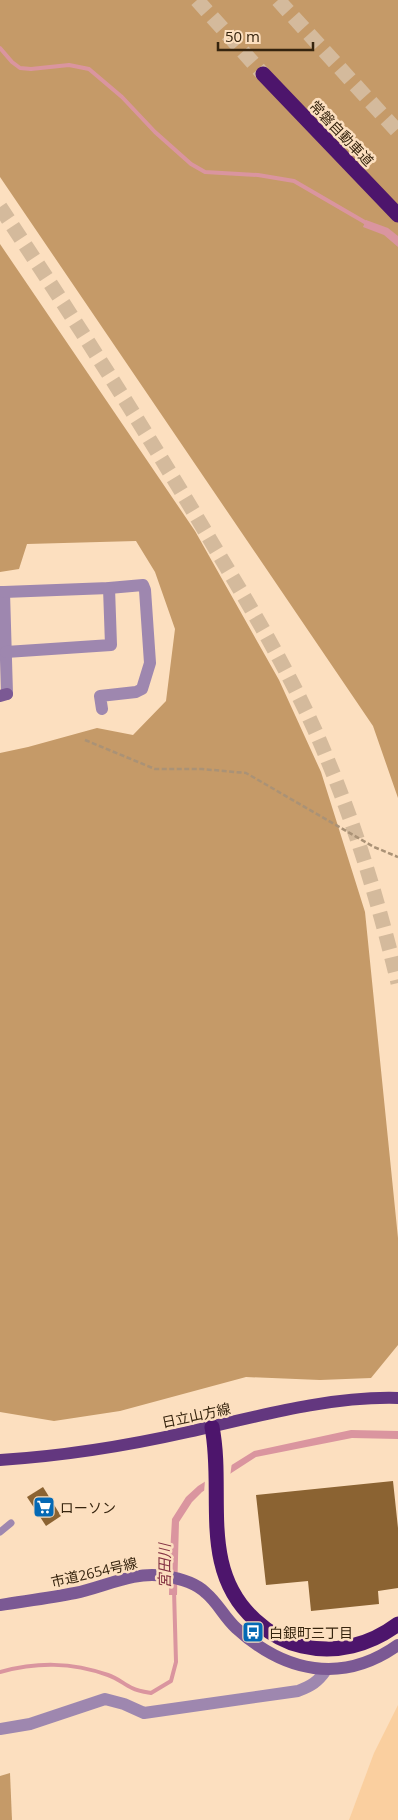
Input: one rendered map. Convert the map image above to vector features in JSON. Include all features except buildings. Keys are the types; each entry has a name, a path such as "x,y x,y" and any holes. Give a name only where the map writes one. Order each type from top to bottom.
{"highway":[{"name":"常磐自動車道","path":"268,79 398,216"},
{"path":"212,1427 216,1452 217,1541 223,1571 234,1597 248,1614 272,1633 298,1645 318,1649 348,1648 378,1637 398,1624"}],"main road":[{"name":"日立山方線","path":"0,1460 67,1455 292,1410 373,1398 398,1398"}],"street":[{"path":"4,695 6,652 2,592 109,588 142,584 145,590 150,663 142,689 136,692 100,696 102,709"},
{"path":"6,652 111,645 109,588"},
{"name":"市道2654号線","path":"0,1604 77,1593 141,1575 164,1576 190,1583 206,1592 234,1626 262,1648 292,1664 326,1670 366,1662 384,1656 398,1645"},
{"path":"0,1728 30,1724 105,1699 124,1704 144,1713 298,1691 312,1686 326,1670"}],"lane":[{"path":"0,1532 11,1523"}],"path":[{"path":"85,740 155,769 202,769 246,773 374,847 398,858"}],"shaded area":[{"path":"0,0 398,0 398,798 373,726 0,177"},
{"path":"366,220 388,228 398,236 398,247 384,235 363,227"},
{"path":"0,244 195,531 279,680 321,772 365,912 398,1238 398,1345 371,1378 320,1380 246,1377 120,1411 54,1421 0,1412 0,753 97,728 133,735 166,701 175,629 155,572 136,541 27,544 19,569 0,572"},
{"path":"351,1430 398,1431 398,1439 352,1438 256,1457 202,1492 192,1502 179,1522 177,1595 169,1595 172,1519 186,1497 198,1486 254,1451"},
{"path":"398,1705 398,1820 349,1820 374,1753"},
{"path":"10,1773 12,1820 0,1820 0,1776"}],"pier":[{"path":"232,1462 230,1477 204,1494 205,1479"}],"waterway":[{"path":"0,48 20,68 31,69 69,65 89,69 122,97 155,132 191,164 205,172 258,175 294,181 368,224"},
{"name":"宮田川","path":"0,1672 27,1666 67,1666 108,1675 134,1689 151,1693 171,1681 176,1662 174,1590"}],"tunnel":[{"path":"197,0 263,74"},
{"path":"278,0 398,132"},
{"path":"0,207 161,458 274,649 303,704 339,788 359,843 384,927 398,983"}],"place":[{"name":"ローソン","path":"44,1507"},
{"name":"白銀町三丁目","path":"253,1632"}]}
